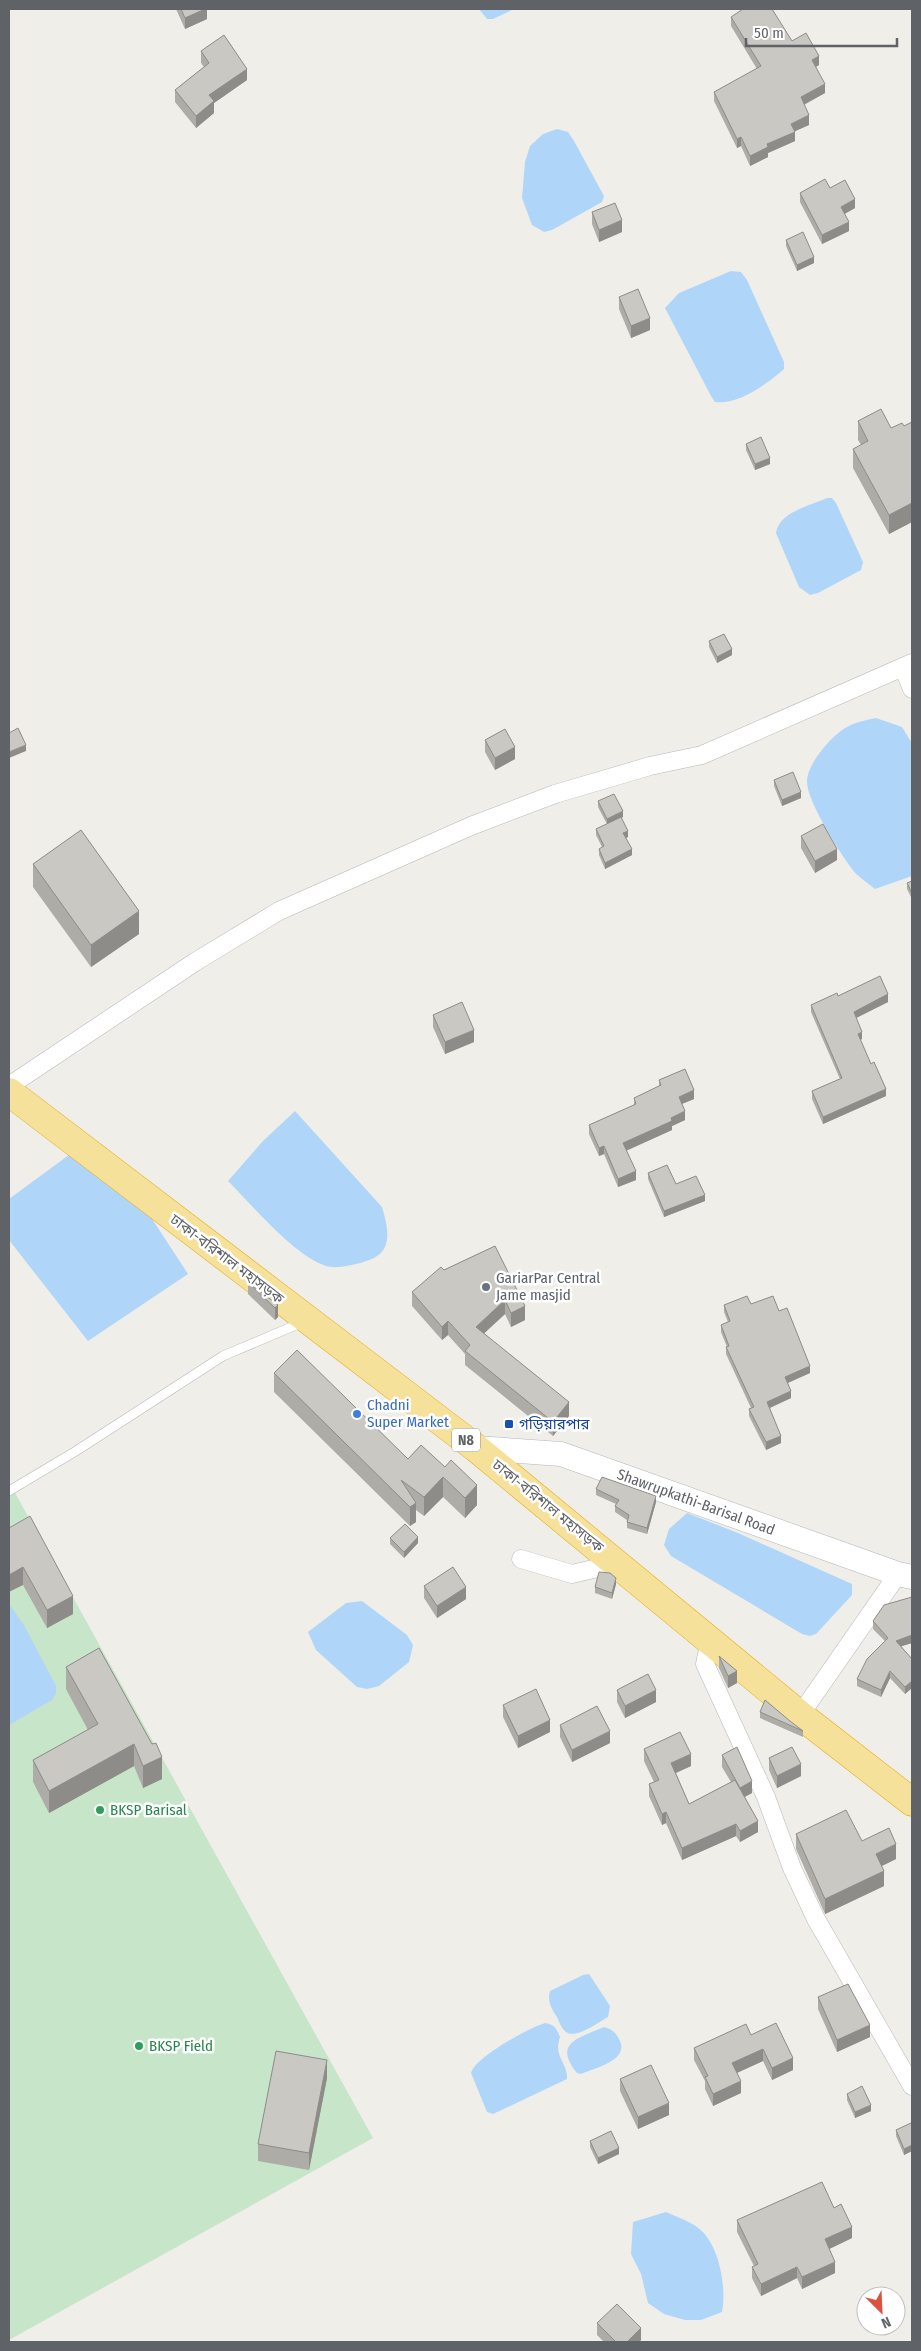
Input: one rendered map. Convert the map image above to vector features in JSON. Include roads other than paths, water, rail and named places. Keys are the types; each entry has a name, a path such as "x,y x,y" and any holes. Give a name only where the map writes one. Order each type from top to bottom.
{"highway":[{"name":"ঢাকা-বরিশাল মহাসড়ক","path":"9,1092 476,1448 800,1715 912,1802"}],"main road":[{"name":"Shawrupkathi-Barisal Road","path":"476,1448 561,1454 905,1575"}],"street":[{"path":"9,1086 195,962 279,911 470,826 564,791 650,766 702,755 908,665 912,689"},
{"path":"521,1559 572,1574 606,1566 621,1566"},
{"path":"800,1715 905,1575"},
{"path":"710,1640 705,1664 766,1797 792,1868 816,1919 912,2086"}],"lane":[{"path":"9,1491 76,1452 223,1356 307,1320"}],"water":[{"path":"479,9 514,9 493,19 487,19"},
{"path":"557,129 568,132 604,196 602,202 552,230 544,232 532,225 522,198 525,162 530,146 543,134"},
{"path":"731,271 741,272 747,280 784,362 784,369 761,387 742,397 724,402 715,402 665,308 679,293"},
{"path":"827,498 832,498 836,503 863,562 861,570 818,593 810,595 799,587 776,533 778,526 789,515"},
{"path":"876,718 902,727 912,743 912,876 875,889 854,872 840,851 812,801 807,781 811,766 835,736 850,725"},
{"path":"295,1111 382,1207 387,1228 387,1242 380,1254 374,1258 343,1267 326,1266 314,1260 287,1241 228,1181 263,1141"},
{"path":"73,1152 124,1176 188,1274 88,1341 9,1240 9,1199"},
{"path":"687,1513 738,1533 852,1584 852,1595 816,1634 810,1636 802,1634 671,1556 664,1545 669,1529"},
{"path":"362,1601 407,1635 413,1645 409,1662 379,1686 367,1689 357,1687 316,1650 308,1632 346,1603"},
{"path":"9,1604 24,1625 56,1686 56,1693 52,1700 9,1725"},
{"path":"589,1974 610,2006 608,2017 586,2030 574,2034 569,2033 562,2028 551,2007 549,2001 550,1991"},
{"path":"545,2023 555,2027 560,2037 558,2050 567,2073 567,2079 493,2114 487,2112 471,2073 475,2066 503,2044"},
{"path":"604,2027 611,2030 618,2037 621,2046 620,2052 616,2058 602,2066 581,2074 577,2073 570,2063 567,2054 568,2048 578,2038"},
{"path":"666,2212 694,2225 710,2241 722,2277 722,2312 701,2320 685,2320 664,2314 648,2303 641,2274 631,2254 633,2222"}],"place":[{"name":"GariarPar Central Jame masjid","path":"486,1287"},
{"name":"Chadni Super Market","path":"357,1414"},
{"name":"গড়িয়ারপার","path":"509,1424"},
{"name":"BKSP Barisal","path":"100,1810"},
{"name":"BKSP Field","path":"139,2046"}]}
